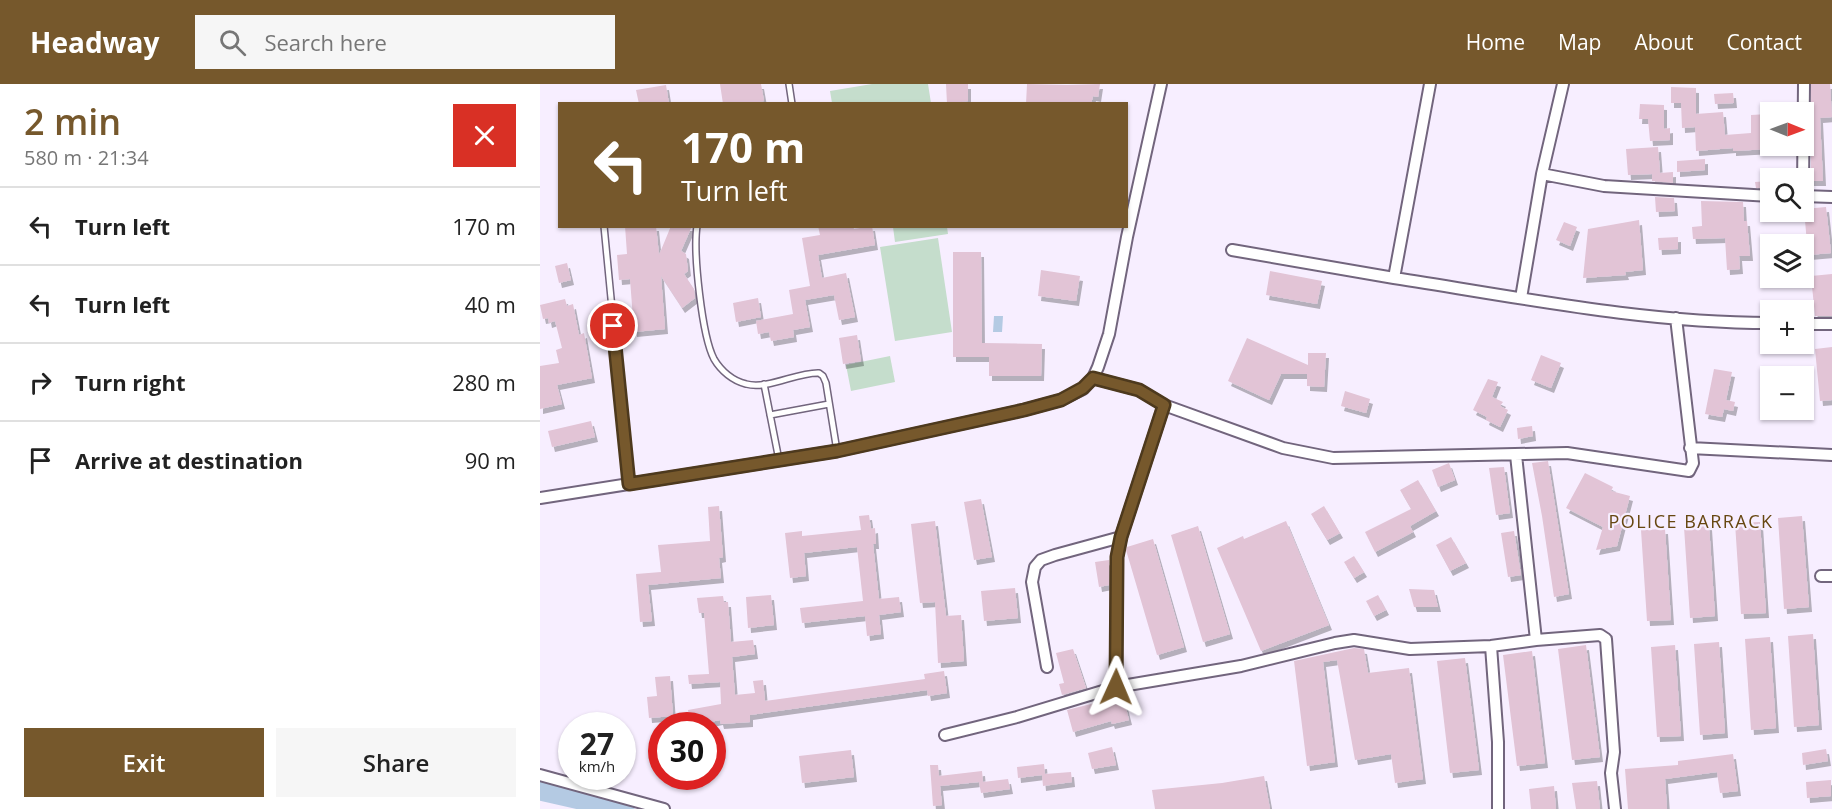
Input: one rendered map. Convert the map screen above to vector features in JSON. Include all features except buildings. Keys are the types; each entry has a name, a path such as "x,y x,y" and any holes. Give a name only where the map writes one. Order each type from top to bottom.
{"street":[{"path":"540,498 837,451 1061,400 1083,388 1093,378 1109,334 1127,237 1161,84"},
{"path":"1394,278 1430,84"},
{"path":"1521,298 1542,174 1563,84"},
{"path":"1803,168 1804,84"},
{"path":"1542,174 1604,186 1760,194"},
{"path":"1814,196 1832,197"},
{"path":"1232,250 1607,311 1723,323 1760,324"},
{"path":"1093,378 1139,390 1164,405 1283,448 1333,458 1567,453 1689,471 1693,463 1676,318"},
{"path":"1814,324 1832,324"},
{"path":"1116,687 1117,557 1121,537 1164,405"},
{"path":"1690,448 1832,455"},
{"path":"1516,455 1536,640"},
{"path":"1047,667 1032,582 1035,567 1041,560 1055,555 1121,537"},
{"path":"945,735 1017,717 1116,687 1241,666 1354,640 1410,649 1491,646 1600,635 1605,639 1614,752 1611,773 1615,809"},
{"path":"1491,646 1498,742 1498,809"},
{"path":"540,775 664,809"}],"lane":[{"path":"789,84 792,102"},
{"path":"604,228 629,484"},
{"path":"697,228 696,252 700,296 709,345 715,359 726,373 735,380 748,385 819,373 826,383 837,451"},
{"path":"764,384 779,460"},
{"path":"770,415 830,404"}],"green space":[{"path":"872,84 928,84 931,102 832,102 830,91"},
{"path":"893,228 947,228 948,234 895,242"},
{"path":"938,238 952,332 895,341 880,247"},
{"path":"890,356 895,382 851,391 846,365"}],"water":[{"path":"994,316 1003,316 1002,332 993,332"}],"waterway":[{"path":"540,790 624,809"}],"district":[{"name":"POLICE BARRACK","path":"1691,521"}],"route":[{"path":"613,326 629,484 837,451 1024,410 1061,400 1083,388 1093,378 1139,390 1164,405 1121,537 1117,557 1116,687"}]}
